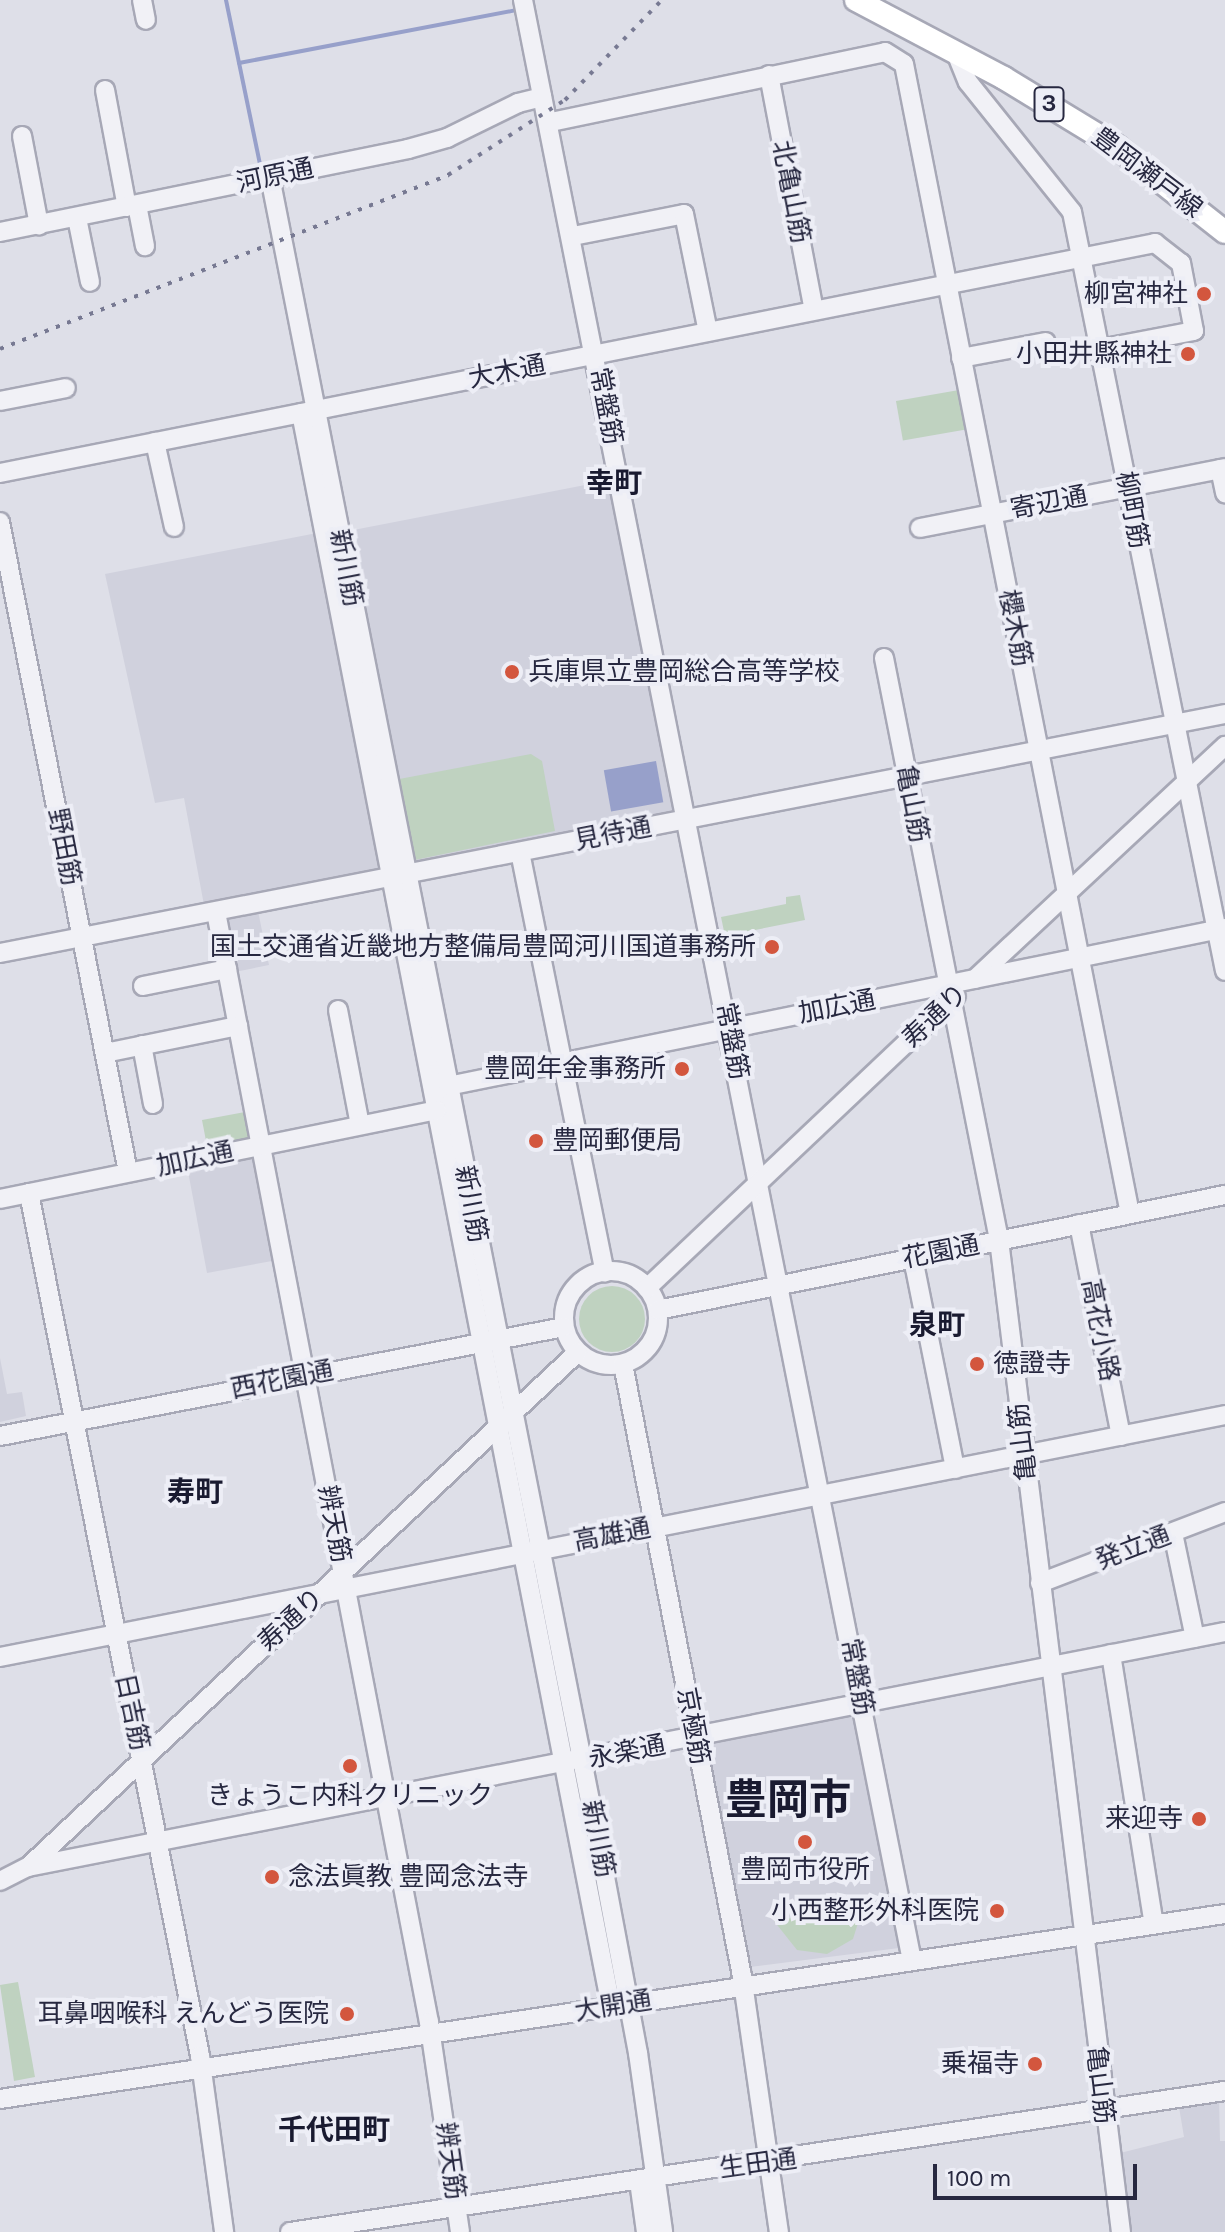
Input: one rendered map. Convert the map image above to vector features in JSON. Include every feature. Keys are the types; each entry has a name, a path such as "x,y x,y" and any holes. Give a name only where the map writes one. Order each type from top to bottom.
{"main road":[{"name":"豊岡瀬戸線","path":"856,0 956,53 1117,147 1225,232"}],"street":[{"path":"142,0 146,20"},
{"name":"常盤筋","path":"523,0 542,97 551,122 912,1961"},
{"name":"櫻木筋","path":"769,75 885,52 904,64 1130,1214"},
{"name":"柳町筋","path":"956,53 968,82 1072,212 1186,783 1221,930 1225,971"},
{"path":"551,122 769,75"},
{"name":"北亀山筋","path":"769,75 814,310"},
{"path":"105,90 132,206 145,246"},
{"name":"河原通","path":"0,232 447,138 518,103 542,97"},
{"path":"22,136 39,225"},
{"name":"新川筋","path":"270,177 308,412 399,876 437,1110 490,1340"},
{"path":"573,236 684,214 708,332"},
{"path":"77,218 90,282"},
{"name":"大木通","path":"0,473 1155,243 1181,263 1194,331 1100,349"},
{"path":"961,358 1046,342"},
{"path":"0,401 66,388"},
{"path":"155,442 174,527"},
{"path":"1223,469 1225,493"},
{"name":"寄辺通","path":"920,528 1223,469"},
{"name":"野田筋","path":"0,522 128,1172"},
{"name":"亀山筋","path":"884,658 999,1240 1081,1936 1121,2232"},
{"name":"見待通","path":"0,953 1225,714"},
{"name":"寿通り","path":"647,1288 761,1182 950,993 974,980 1225,746"},
{"path":"520,852 605,1272"},
{"name":"新川筋","path":"399,876 448,1086 490,1340 620,2005 647,2180 663,2232"},
{"name":"辨天筋","path":"216,912 431,2034 460,2232"},
{"path":"974,980 1221,930"},
{"path":"143,986 227,969"},
{"name":"加広通","path":"448,1086 730,1029 950,993"},
{"path":"338,1010 360,1125"},
{"path":"105,1053 238,1026"},
{"path":"142,1045 153,1104"},
{"name":"加広通","path":"0,1199 437,1110"},
{"name":"日吉筋","path":"29,1193 202,2068 224,2232"},
{"name":"花園通","path":"658,1310 1225,1195"},
{"name":"高花小路","path":"1079,1224 1121,1436"},
{"path":"913,1258 955,1469"},
{"path":"605,1272 633,1276 647,1288 658,1310 651,1343 623,1364 599,1364 578,1352 564,1327 573,1291 605,1272"},
{"name":"西花園通","path":"0,1436 564,1327"},
{"name":"寿通り","path":"0,1881 28,1867 322,1591 345,1579 578,1352"},
{"name":"京極筋","path":"623,1364 743,1987 779,2232"},
{"name":"高雄通","path":"345,1579 532,1552 1225,1415"},
{"name":"発立通","path":"1040,1583 1225,1512"},
{"path":"1173,1533 1195,1638"},
{"path":"0,1657 322,1591"},
{"name":"永楽通","path":"28,1867 695,1739 1225,1632"},
{"path":"1111,1654 1154,1924"},
{"name":"大開通","path":"0,2099 1225,1914"},
{"name":"生田通","path":"290,2232 1103,2112 1225,2091"},
{"path":"646,2232 647,2180"}],"shaded area":[{"name":"兵庫県立豊岡総合高等学校","path":"616,479 680,810 407,863 343,532"},
{"path":"317,533 385,871 204,905 184,798 155,803 105,574"},
{"path":"258,911 269,965 235,972 225,923 229,916"},
{"path":"247,1155 253,1158 272,1261 207,1273 187,1166"},
{"path":"0,1358 7,1394 22,1392 26,1416 0,1422"},
{"name":"豊岡市役所","path":"859,1713 902,1941 899,1948 750,1967 708,1743"},
{"path":"1219,2099 1220,2141 1225,2141 1225,2232 1126,2232 1116,2154 1184,2137 1179,2107"}],"green space":[{"path":"959,390 966,429 903,441 896,401"},
{"path":"531,754 542,761 555,831 410,861 394,780"},
{"path":"800,895 805,920 725,936 721,917 786,904 786,897"},
{"path":"245,1112 250,1135 246,1141 207,1146 202,1120"},
{"path":"605,1286 619,1286 631,1291 640,1300 645,1319 643,1332 636,1343 619,1352 605,1352 593,1347 584,1338 579,1326 579,1312 584,1300 593,1291"},
{"path":"864,1904 853,1939 827,1954 797,1950 774,1921"},
{"path":"18,1982 35,2077 14,2081 0,1985"}],"water":[{"path":"656,761 663,802 611,812 604,770"}],"waterway":[{"path":"226,0 262,174"},
{"path":"239,63 516,10"},
{"path":"575,1772 606,1931"}],"railway":[{"path":"0,349 448,175 565,100 662,0"}],"place":[{"name":"柳宮神社","path":"1204,294"},
{"name":"小田井縣神社","path":"1188,354"},
{"name":"兵庫県立豊岡総合高等学校","path":"512,672"},
{"name":"国土交通省近畿地方整備局豊岡河川国道事務所","path":"772,947"},
{"name":"豊岡年金事務所","path":"682,1069"},
{"name":"豊岡郵便局","path":"536,1141"},
{"name":"徳證寺","path":"977,1364"},
{"name":"きょうこ内科クリニック","path":"350,1766"},
{"name":"来迎寺","path":"1199,1819"},
{"name":"豊岡市役所","path":"805,1842"},
{"name":"念法眞教 豊岡念法寺","path":"272,1877"},
{"name":"小西整形外科医院","path":"997,1911"},
{"name":"耳鼻咽喉科 えんどう医院","path":"347,2014"},
{"name":"乗福寺","path":"1035,2064"}],"district":[{"name":"幸町","path":"614,483"},
{"name":"泉町","path":"937,1325"},
{"name":"寿町","path":"195,1492"},
{"name":"豊岡市","path":"788,1800"},
{"name":"千代田町","path":"334,2130"}]}
